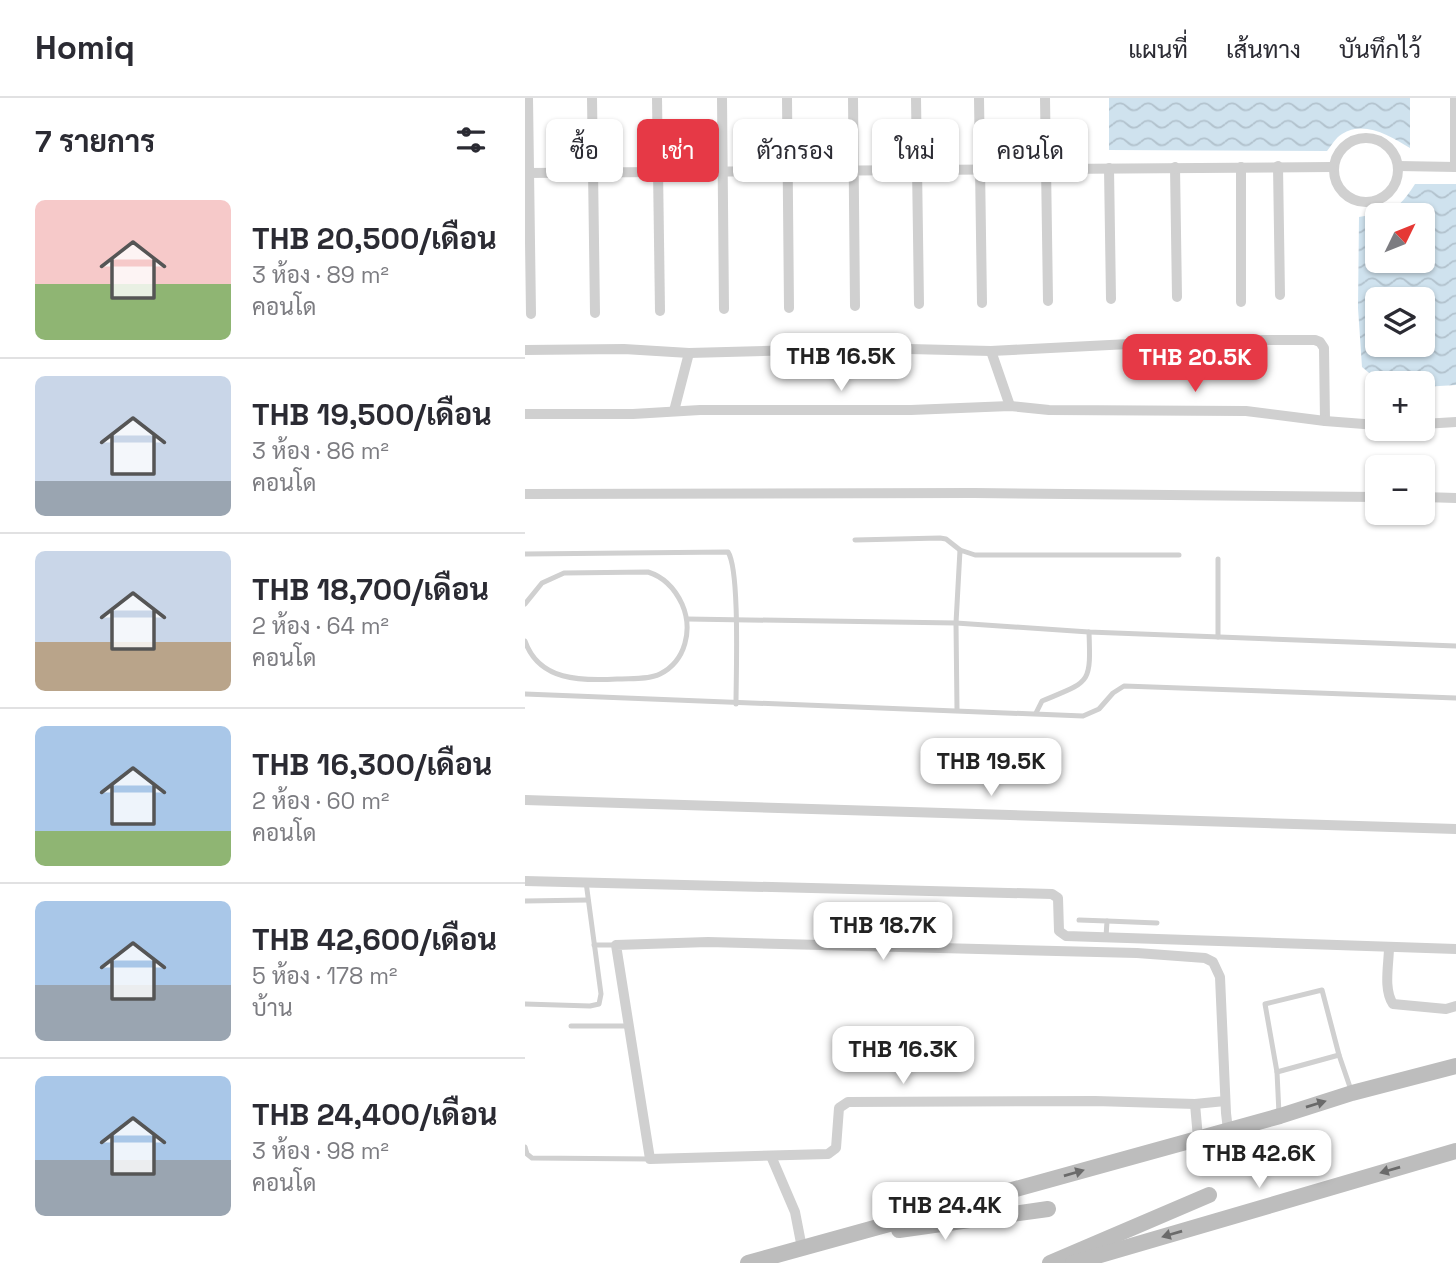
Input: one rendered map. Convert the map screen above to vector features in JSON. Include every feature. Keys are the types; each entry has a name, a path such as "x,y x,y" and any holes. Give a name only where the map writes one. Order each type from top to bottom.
{"main road":[{"path":"748,1263 1280,1116 1352,1093 1456,1067"},
{"path":"1073,1263 1454,1152"},
{"path":"1050,1263 1209,1195"},
{"path":"837,1238 1048,1209"}],"street":[{"path":"528,98 531,314"},
{"path":"592,98 592,119"},
{"path":"657,98 657,119"},
{"path":"722,98 724,309"},
{"path":"787,98 787,119"},
{"path":"852,98 852,119"},
{"path":"916,98 916,119"},
{"path":"979,98 980,119"},
{"path":"1045,98 1046,119"},
{"path":"1398,166 1455,167 1455,98"},
{"path":"1364,138 1377,139 1387,146 1398,166 1396,181 1389,192 1379,199 1367,202 1354,200 1344,194 1336,183 1332,167 1342,148 1352,140 1364,138"},
{"path":"1278,166 1280,295"},
{"path":"1175,167 1177,297"},
{"path":"1241,167 1241,302"},
{"path":"1088,168 1332,167"},
{"path":"1109,168 1111,299"},
{"path":"719,171 733,171"},
{"path":"527,173 546,173"},
{"path":"593,182 595,313"},
{"path":"657,182 660,311"},
{"path":"787,182 789,308"},
{"path":"853,182 855,306"},
{"path":"917,182 919,304"},
{"path":"981,182 982,303"},
{"path":"1047,182 1048,301"},
{"path":"525,350 624,349 689,353 868,348 991,351 1208,340 1315,340 1324,348 1325,421"},
{"path":"991,351 1010,406"},
{"path":"674,411 689,353"},
{"path":"525,414 633,414 813,408 911,410 1010,406 1049,410 1246,411 1365,424"},
{"path":"1435,423 1456,422"},
{"path":"525,494 974,493 1365,497"},
{"path":"1435,497 1456,498"},
{"path":"525,800 1456,829"},
{"path":"525,881 1052,894 1058,898 1059,931 1062,935 1456,949"},
{"path":"1225,1101 1195,1104 1094,1101 848,1102 839,1108 836,1148 832,1153 650,1159 616,945 721,943 1137,953 1205,958 1213,962 1220,977 1228,1130"},
{"path":"1389,947 1388,983 1393,1004 1446,1009 1456,1006"},
{"path":"1195,1104 1198,1138"},
{"path":"771,1156 795,1213 802,1248"}],"lane":[{"path":"855,540 940,538 975,555 1179,555"},
{"path":"957,710 956,623 960,550"},
{"path":"525,554 725,551 730,554 733,563 736,620 736,704"},
{"path":"1218,559 1218,637"},
{"path":"525,604 542,583 564,573 647,572 657,575 672,588 687,619 683,652 659,675 649,677 599,680 560,676 535,660 525,641"},
{"path":"687,619 956,623 1089,632 1456,646"},
{"path":"1035,713 1042,701 1069,691 1087,677 1090,669 1089,632"},
{"path":"525,694 1063,716 1089,715 1124,686 1456,698"},
{"path":"525,1004 600,1004 601,994 586,882"},
{"path":"525,901 588,900"},
{"path":"1079,920 1157,923"},
{"path":"1106,937 1107,921"},
{"path":"594,945 616,945"},
{"path":"1280,1116 1277,1072 1265,1004 1322,990 1352,1093"},
{"path":"571,1026 629,1026"},
{"path":"1277,1072 1339,1055"},
{"path":"525,1147 532,1158 650,1159"}],"water":[{"path":"1109,98 1410,98 1410,148 1377,131 1359,129 1340,135 1327,151 1109,150"},
{"path":"1415,184 1456,184 1456,385 1435,386 1435,371 1367,371 1362,367 1358,308 1359,217 1365,216 1365,273 1435,273 1435,203 1400,203"}]}
